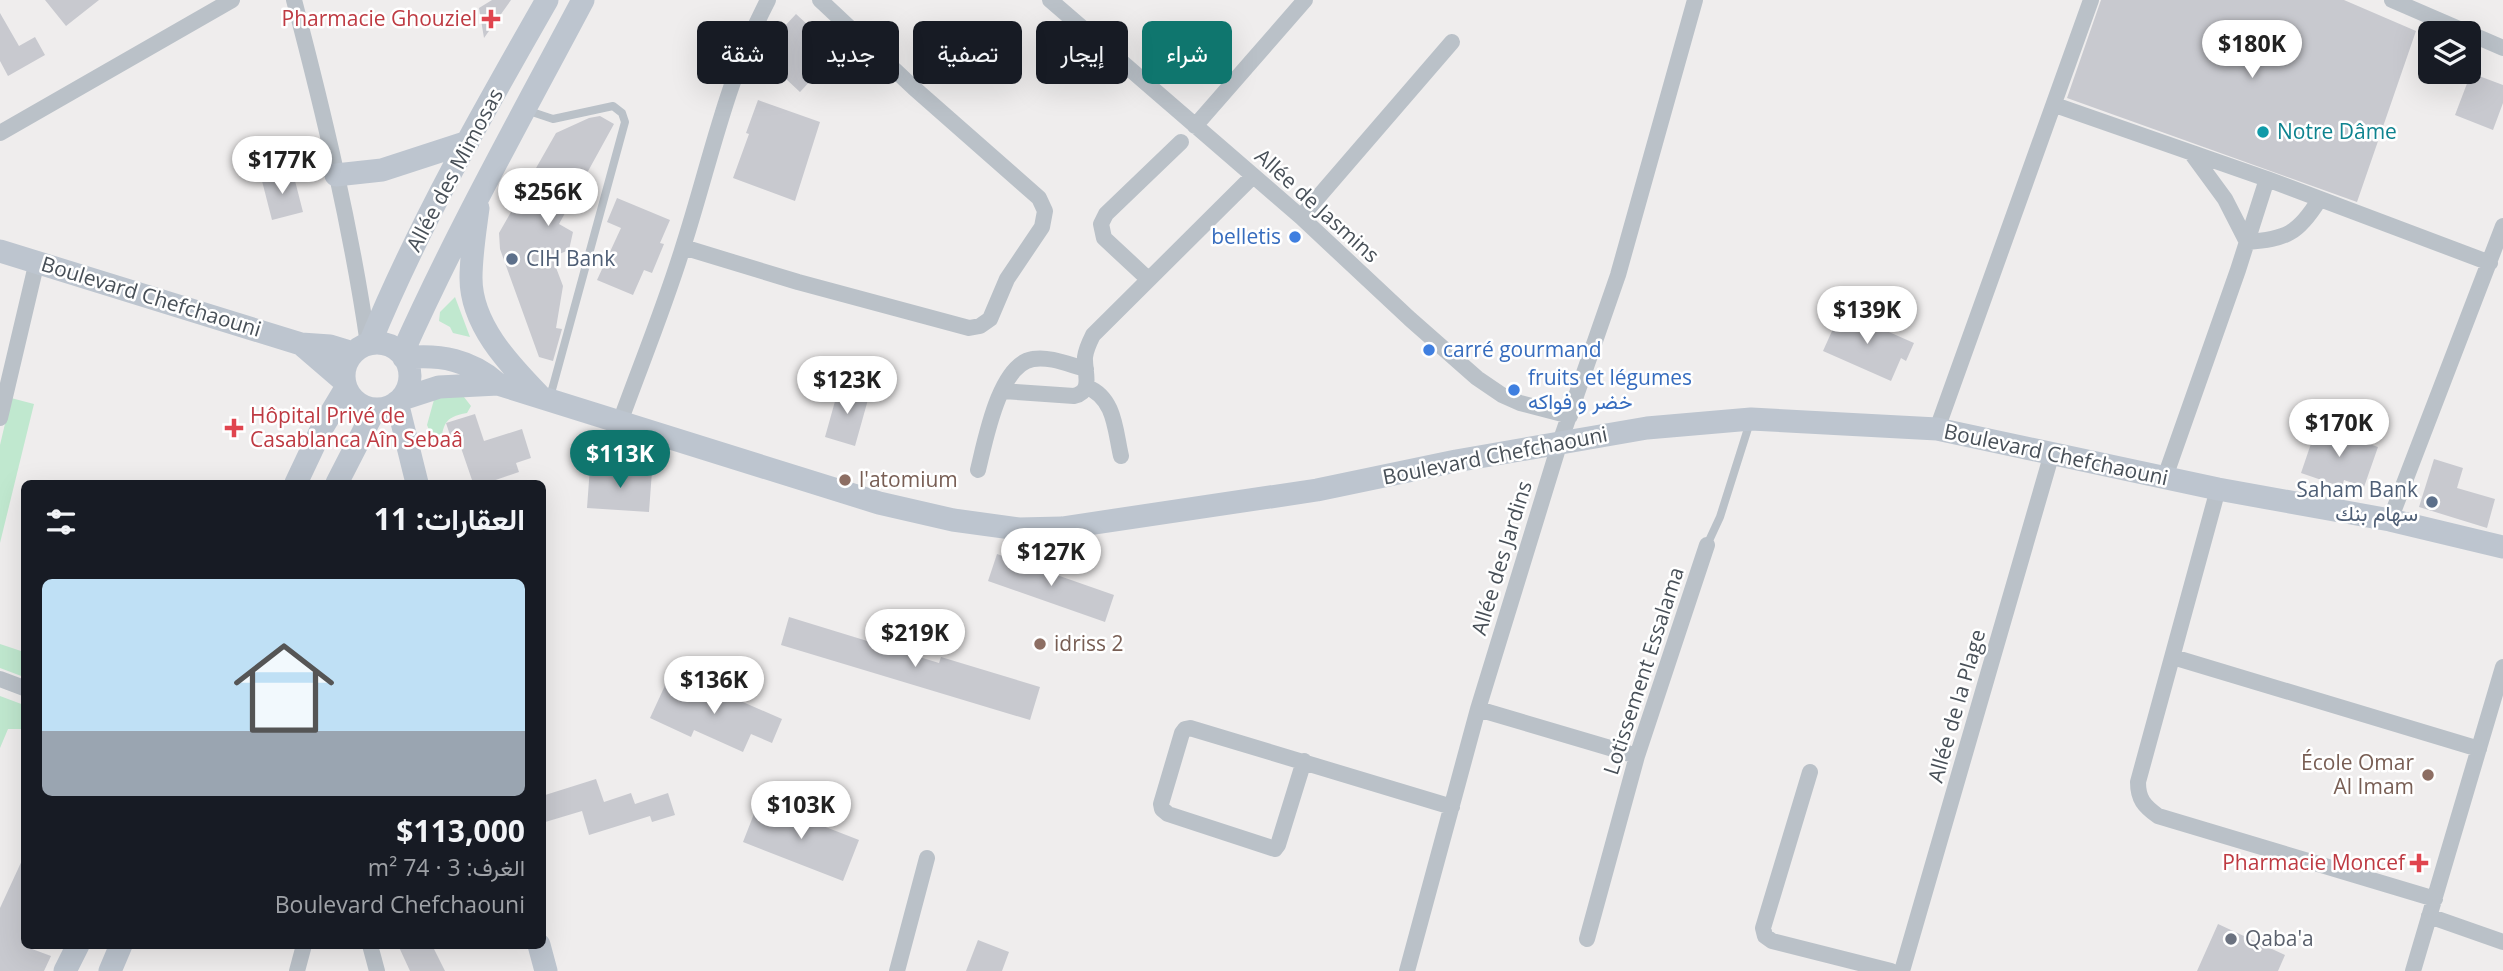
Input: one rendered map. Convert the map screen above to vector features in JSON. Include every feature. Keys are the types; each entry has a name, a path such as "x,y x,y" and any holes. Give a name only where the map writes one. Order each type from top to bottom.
{"street":[{"path":"0,133 232,0"},
{"path":"294,0 323,107 354,249 364,347"},
{"name":"Allée des Mimosas","path":"364,347 468,142 547,0"},
{"name":"Allée des Mimosas","path":"403,356 420,312 523,108 583,0"},
{"path":"620,422 683,247 726,97 768,0"},
{"path":"683,247 798,282 969,328 980,326 989,319 1007,279 1042,228 1045,211 1039,198 914,88 820,0"},
{"name":"Allée de Jasmins","path":"1050,0 1301,217 1410,319 1478,378 1502,395 1520,403 1570,416"},
{"path":"1195,126 1305,0"},
{"name":"Allée des Jardins","path":"1407,971 1478,709 1560,442 1618,275 1695,0"},
{"path":"1937,429 2091,0"},
{"path":"2392,0 2431,8 2503,48"},
{"path":"1301,217 1452,42"},
{"path":"2055,105 2267,179 2490,263"},
{"path":"336,175 382,170 468,142"},
{"path":"1148,279 1104,238 1101,224 1106,214 1181,142"},
{"path":"2191,153 2225,199 2247,242"},
{"path":"1003,391 1080,395 1087,387 1085,357 1093,335 1253,176"},
{"path":"2165,477 2267,179"},
{"path":"479,196 471,280 476,309 505,358 545,398"},
{"path":"2247,242 2283,238 2303,222 2319,200"},
{"path":"2390,520 2503,226"},
{"name":"Boulevard Chefchaouni","path":"0,251 300,344 364,347"},
{"path":"0,418 37,261"},
{"name":"Boulevard Chefchaouni","path":"300,344 345,384"},
{"path":"297,480 345,384 347,361 364,347 387,344 403,356 410,377 408,389 391,403 339,480"},
{"name":"Boulevard Chefchaouni","path":"403,356 460,361 498,384"},
{"path":"978,470 991,420 1015,368 1028,360 1043,359 1086,369"},
{"path":"345,384 358,403 391,403"},
{"name":"Boulevard Chefchaouni","path":"391,403 439,387 498,384 879,503 953,520 1019,529 1062,528 1317,491 1560,442 1647,428 1751,419 1937,429 2218,489 2390,520 2503,547"},
{"path":"1087,387 1100,394 1110,408 1121,456"},
{"path":"391,403 416,480"},
{"name":"Allée de la Plage","path":"1902,971 2052,453"},
{"path":"2218,489 2138,782 2140,798 2148,809 2158,816 2435,899"},
{"name":"Lotissement Essalama","path":"1587,939 1637,756 1707,545"},
{"path":"2173,657 2479,749"},
{"path":"2413,971 2503,667"},
{"path":"0,679 21,687"},
{"path":"1478,709 1637,756"},
{"path":"1304,761 1275,849 1167,814 1161,804 1185,729 1190,728 1304,761 1452,807"},
{"path":"1810,772 1763,928 1765,936 1772,941 1891,971"},
{"path":"897,971 928,858"},
{"path":"2428,916 2503,942"},
{"path":"65,971 76,949"},
{"path":"110,971 119,949"},
{"path":"297,971 303,949"},
{"path":"371,949 377,971"},
{"path":"540,949 546,971"}],"lane":[{"path":"523,108 553,119 612,106 622,113 625,122 545,398"},
{"name":"Lotissement Essalama","path":"1707,545 1720,517 1751,419"}],"green space":[{"path":"455,297 470,337 453,333 450,327 439,321 440,312"},
{"path":"435,396 464,397 471,406 467,413 453,417 446,423 440,445 434,442 427,425"},
{"path":"11,398 34,404 0,543 0,445"},
{"path":"0,644 21,651 21,676 0,668"},
{"path":"0,696 21,704 21,729 8,729 0,748"}],"building":[{"path":"45,0 99,0 66,26"},
{"path":"492,0 511,0 484,38 479,8"},
{"name":"Notre Dâme","path":"2101,0 2344,0 2416,31 2357,202 2067,98"},
{"path":"0,13 19,46 35,37 45,55 8,76 0,61"},
{"path":"796,14 804,21 802,84 807,84 800,92 788,81 788,23"},
{"path":"2481,77 2503,85 2503,103 2493,130 2455,115 2467,84 2481,84"},
{"path":"758,100 820,122 795,201 733,178"},
{"path":"600,116 614,124 559,224 573,232 569,250 552,257 563,286 556,328 562,329 553,361 539,357 500,249 499,233 556,133"},
{"path":"293,173 303,212 272,220 262,181"},
{"path":"617,198 670,220 652,273 644,270 633,295 597,280 621,228 607,222"},
{"path":"1841,311 1914,343 1906,361 1901,358 1891,381 1823,351"},
{"path":"839,387 869,396 855,446 825,437"},
{"path":"475,414 484,441 522,429 531,458 516,463 519,472 496,480 472,480 459,442 453,444 446,423"},
{"path":"2317,426 2378,447 2364,487 2344,480 2342,487 2301,473"},
{"path":"2434,459 2463,468 2457,488 2495,499 2487,528 2419,507"},
{"path":"590,467 652,471 649,512 587,508"},
{"path":"997,554 1114,595 1105,622 988,581"},
{"path":"789,617 939,663 941,657 1040,687 1030,720 781,645"},
{"path":"668,679 710,698 713,689 782,719 772,743 751,734 743,752 694,730 691,737 650,718"},
{"path":"596,779 604,802 631,793 635,804 668,793 675,815 652,822 650,816 589,835 582,811 546,822 546,795"},
{"path":"759,801 859,840 843,881 743,842"},
{"path":"21,862 21,949 32,949 51,956 44,971 0,971 0,908"},
{"name":"Qaba'a","path":"2218,924 2285,955 2278,971 2197,971"},
{"path":"978,940 1009,952 1002,971 966,971"},
{"path":"400,949 434,949 445,971 410,971"}],"place":[{"name":"Pharmacie Ghouziel","path":"491,19"},
{"name":"Notre Dâme","path":"2263,132"},
{"name":"belletis","path":"1295,237"},
{"name":"CIH Bank","path":"512,259"},
{"name":"carré gourmand","path":"1429,350"},
{"name":"fruits et légumes خضر و فواكه","path":"1514,390"},
{"name":"Hôpital Privé de Casablanca Aîn Sebaâ","path":"234,428"},
{"name":"l'atomium","path":"845,480"},
{"name":"Saham Bank سهام بنك","path":"2432,502"},
{"name":"idriss 2","path":"1040,644"},
{"name":"École Omar Al Imam","path":"2428,775"},
{"name":"Pharmacie Moncef","path":"2419,863"},
{"name":"Qaba'a","path":"2231,939"}]}
